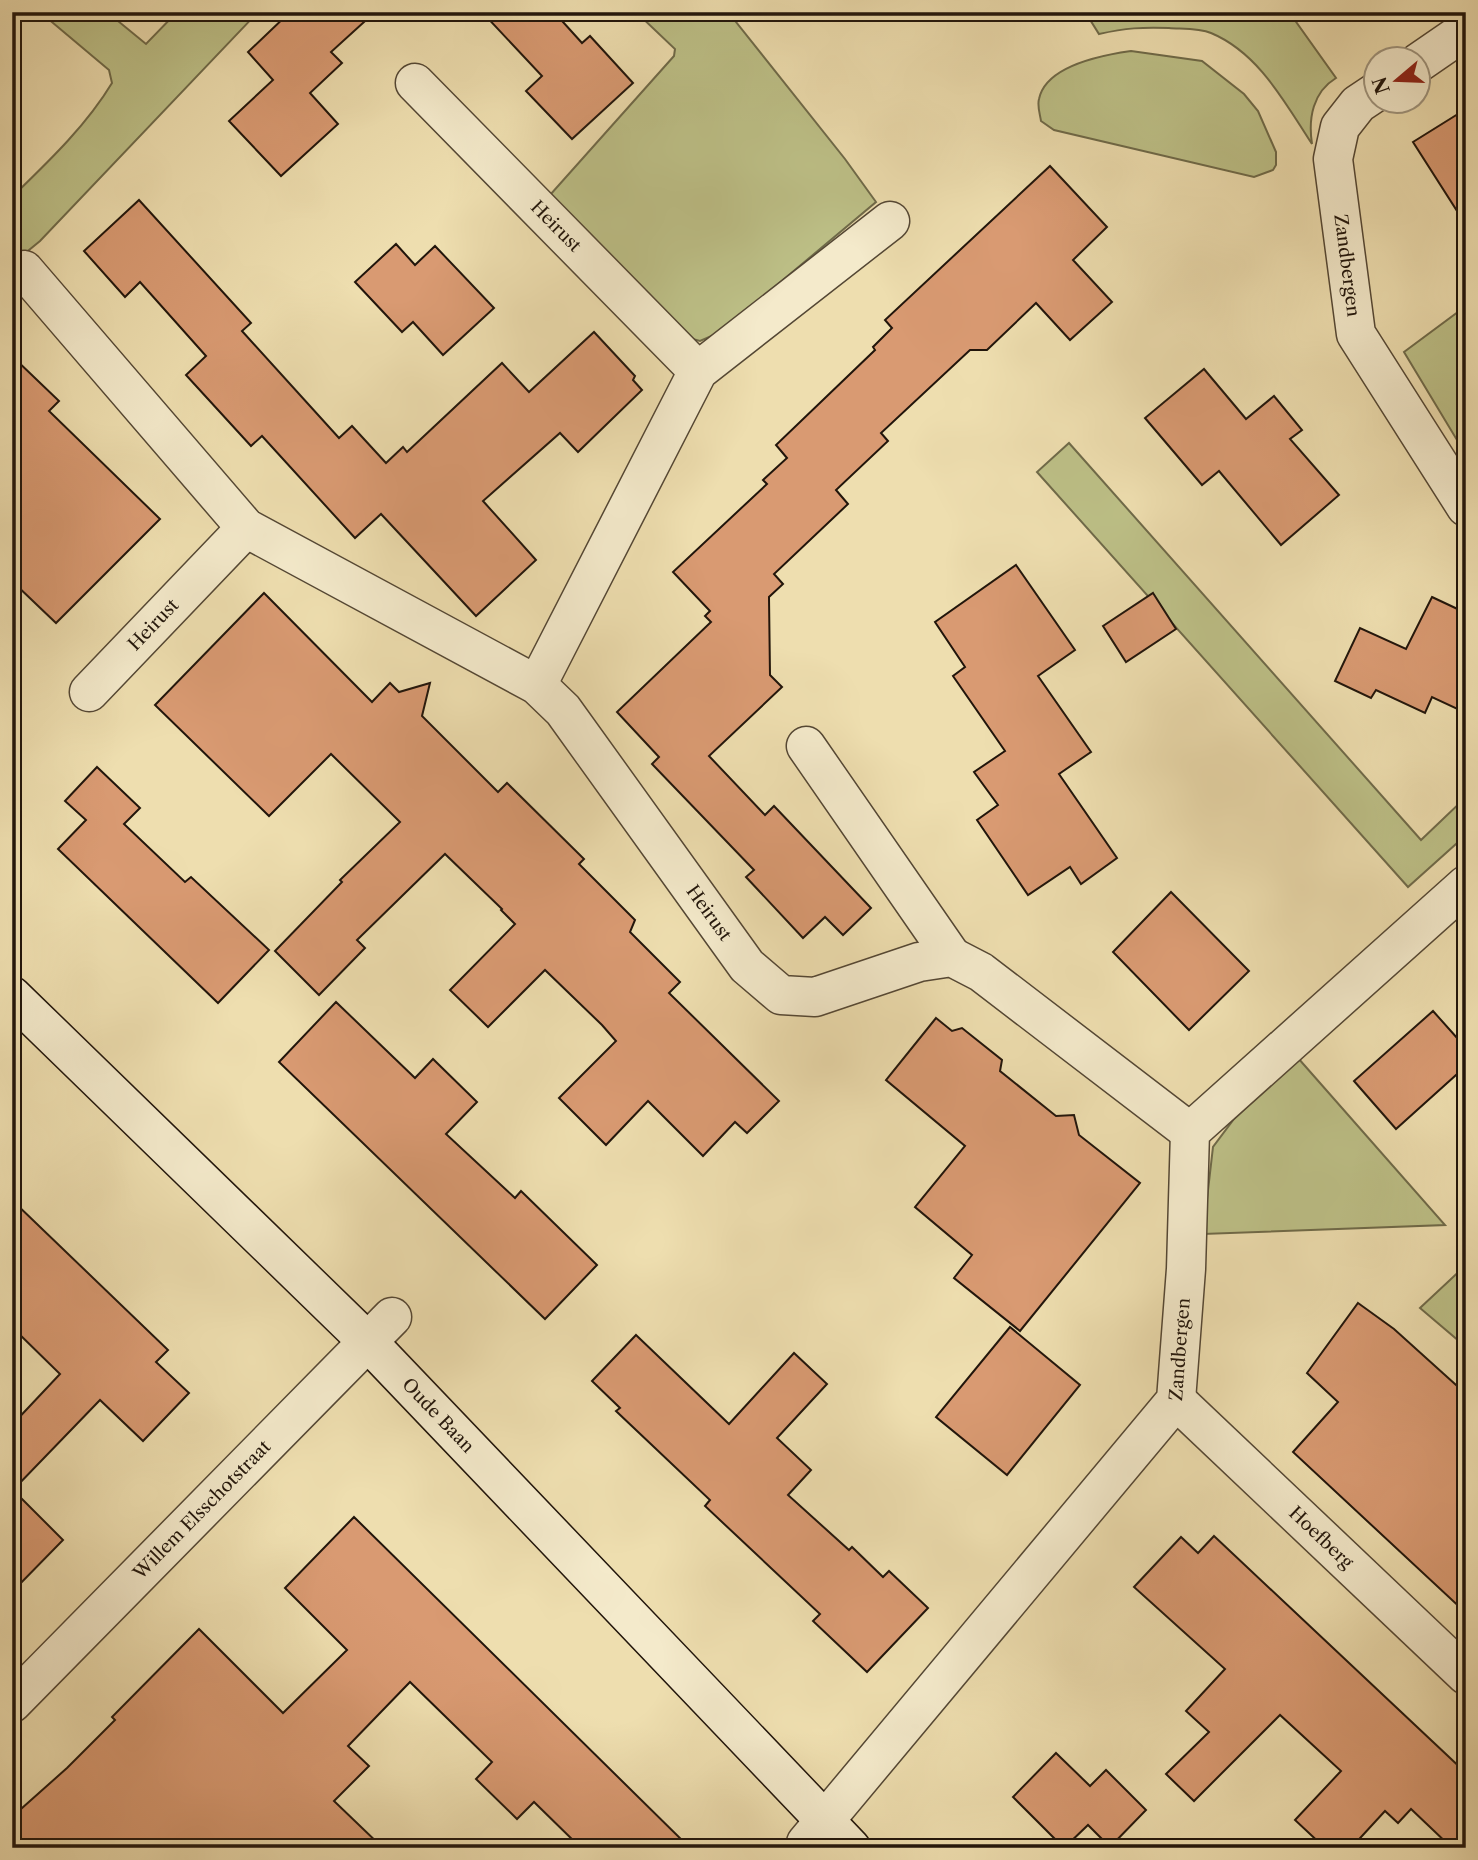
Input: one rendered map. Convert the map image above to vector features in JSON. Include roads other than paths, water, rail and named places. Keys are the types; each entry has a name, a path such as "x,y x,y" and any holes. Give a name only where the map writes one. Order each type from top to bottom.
{"street":[{"path":"1432,54 1466,30"},
{"name":"Heirust","path":"415,83 698,371"},
{"name":"Zandbergen","path":"1362,101 1340,127 1332,159 1356,334 1466,507"},
{"path":"537,685 698,371 890,221"},
{"name":"Heirust","path":"24,270 246,528 537,685 563,710 747,966 781,995 814,997 919,962 952,957"},
{"name":"Heirust","path":"89,692 246,528"},
{"path":"806,746 952,957 981,972 1190,1132 1466,885"},
{"name":"Oude Baan","path":"12,996 380,1330 815,1832 851,1848"},
{"name":"Zandbergen","path":"815,1832 1176,1400 1186,1269 1190,1132"},
{"name":"Willem Elsschotstraat","path":"12,1703 380,1330"},
{"name":"Hoefberg","path":"1176,1400 1466,1675"}]}
